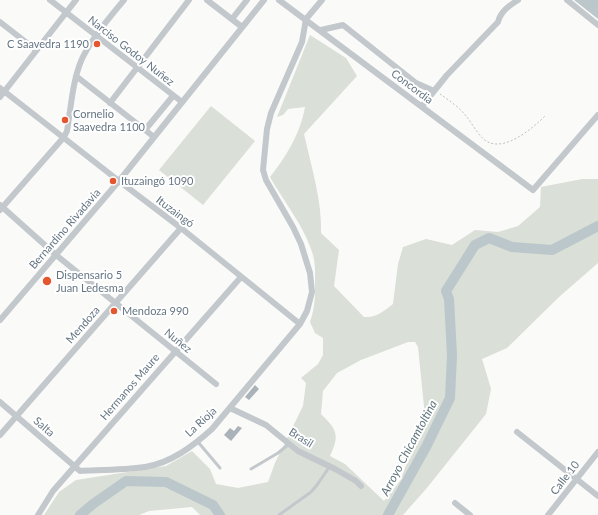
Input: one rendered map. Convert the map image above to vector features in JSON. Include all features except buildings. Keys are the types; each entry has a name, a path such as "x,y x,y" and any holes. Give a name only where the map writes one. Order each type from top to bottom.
{"street":[{"name":"Narciso Godoy Nuñez","path":"50,0 182,102"},
{"path":"0,97 2,90 76,0"},
{"path":"1,207 64,138 67,131 76,76 84,53 124,0"},
{"path":"110,103 189,0"},
{"path":"207,0 242,27"},
{"path":"232,19 247,0"},
{"name":"Bernardino Rivadavia","path":"0,320 119,181 264,0"},
{"name":"Concordia","path":"279,0 533,190 598,115"},
{"path":"306,19 322,0"},
{"path":"422,106 447,75 498,22 501,14 510,5 518,0"},
{"path":"567,0 598,25"},
{"name":"La Rioja","path":"66,476 80,471 146,467 175,456 198,442 212,429 300,324 307,311 312,292 310,273 301,244 266,180 263,170 267,129 271,113 302,42 306,19"},
{"path":"0,22 36,50"},
{"path":"321,30 344,25 416,83 434,91"},
{"path":"76,76 154,137"},
{"name":"Ituzaingó","path":"2,90 181,228 300,324"},
{"path":"145,130 173,96"},
{"name":"Nuñez","path":"1,207 115,304 216,384"},
{"name":"Mendoza","path":"0,435 181,228"},
{"name":"Hermanos Maure","path":"38,515 53,491 241,277"},
{"name":"Salta","path":"0,402 74,467"},
{"name":"Brasil","path":"230,408 266,425 298,451 356,480 361,486"},
{"path":"517,432 598,496"},
{"name":"Calle 10","path":"548,515 598,452"},
{"path":"74,467 80,471"},
{"path":"455,504 470,515"}],"lane":[{"path":"198,442 220,468"},
{"path":"251,469 278,453 289,444"},
{"path":"279,515 311,492 330,466"}],"path":[{"path":"434,91 447,99 465,115 478,133 487,142 497,145 512,140 531,129 545,116"}],"shaded area":[{"path":"574,0 598,0 598,19"},
{"path":"310,35 346,58 357,76 304,134 318,196 321,233 339,250 334,286 364,317 376,315 393,304 398,264 403,247 426,239 452,245 475,230 498,232 518,226 540,207 541,187 582,179 598,179 598,263 559,297 507,348 482,359 491,389 486,414 426,489 403,515 200,515 192,507 149,511 139,515 44,515 59,492 76,480 166,466 192,451 210,469 216,484 238,488 268,482 275,463 303,406 306,383 301,378 318,364 323,355 323,338 315,333 310,322 315,298 315,268 313,255 300,225 270,177 292,144 300,126 305,107 288,109 283,115 277,117","holes":["408,342 415,342 418,347 425,416 400,481 384,501 345,464 330,456 336,438 331,424 321,414 323,391 337,373 361,360"]},
{"path":"211,106 255,141 203,205 159,170"}],"waterway":[{"name":"Arroyo Chicamtoltina","path":"388,515 426,447 450,398 452,355 449,299 446,291 475,245 489,238 512,247 552,250 598,226"},
{"name":"Arroyo Chicamtoltina","path":"80,515 126,481 166,482 213,505 220,515"}],"place":[{"name":"C Saavedra 1190","path":"97,44"},
{"name":"Cornelio Saavedra 1100","path":"65,120"},
{"name":"Ituzaingó 1090","path":"113,181"},
{"name":"Dispensario 5 Juan Ledesma","path":"47,281"},
{"name":"Mendoza 990","path":"114,311"}]}
